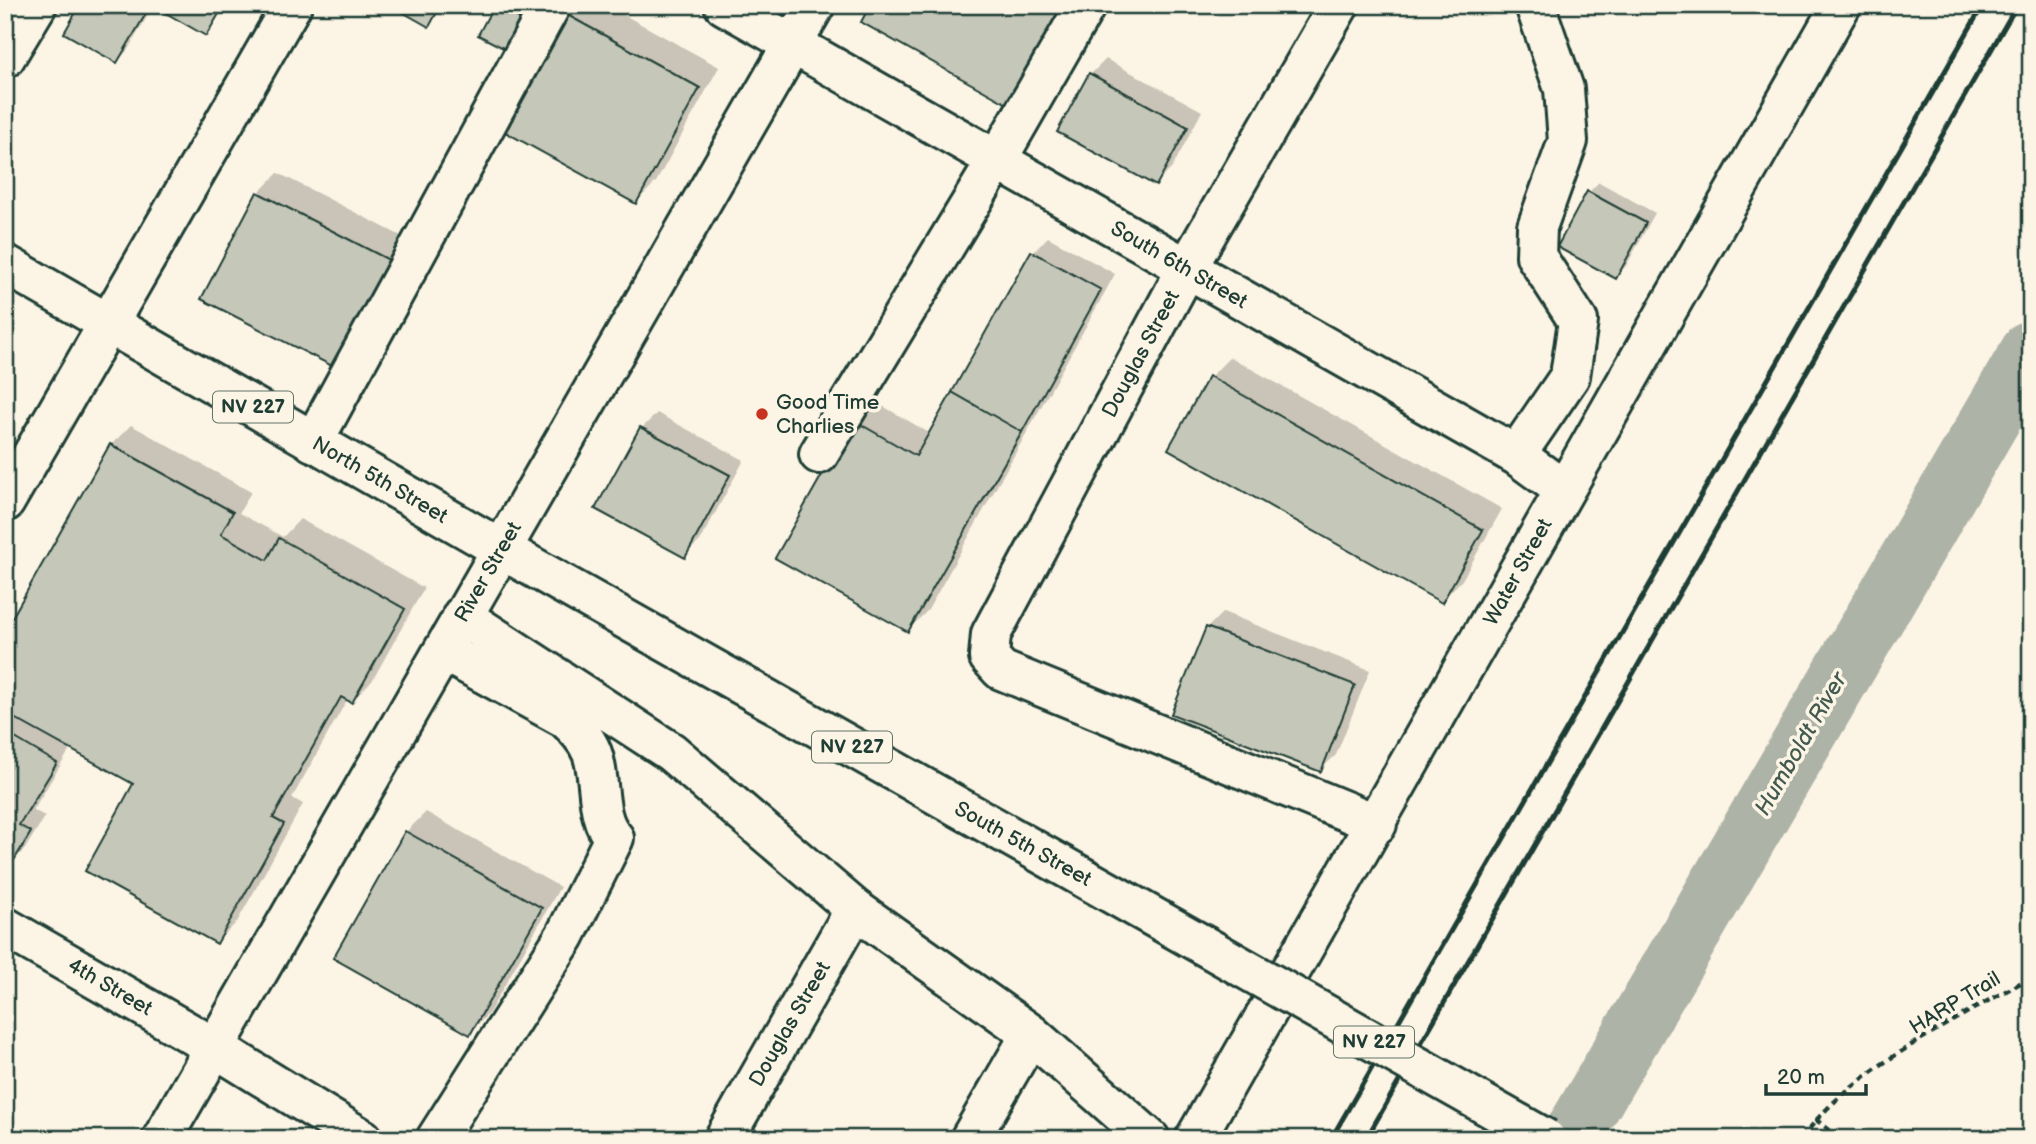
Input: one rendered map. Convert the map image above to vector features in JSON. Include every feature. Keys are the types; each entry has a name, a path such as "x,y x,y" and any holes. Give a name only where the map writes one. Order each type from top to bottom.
{"street":[{"path":"5,58 37,5"},
{"path":"5,502 292,5"},
{"path":"313,442 551,5"},
{"name":"South 6th Street","path":"724,5 1517,456 1564,490"},
{"name":"River Street","path":"162,1139 815,5"},
{"path":"819,454 997,160 1086,5"},
{"name":"Douglas Street","path":"1339,5 1186,270 991,634 989,657 1001,670 1377,824"},
{"path":"1517,456 1570,376 1578,321 1536,256 1538,227 1569,141 1564,89 1535,5"},
{"name":"Water Street","path":"1195,1139 1377,824 1841,5"},
{"name":"North 5th Street","path":"5,264 501,549"},
{"name":"South 5th Street","path":"501,549 1546,1139"},
{"path":"462,616 671,752 855,909 1031,1034 1150,1139"},
{"path":"436,1139 565,936 614,838 606,828 592,754 581,733 565,718 443,651"},
{"name":"Douglas Street","path":"724,1139 855,909"},
{"name":"4th Street","path":"5,927 214,1047 363,1139"},
{"path":"970,1139 1031,1034"}],"path":[{"name":"HARP Trail","path":"1802,1139 1815,1119 1849,1088 1881,1065 2031,977"},
{"path":"1815,1119 1841,1139"}],"building":[{"path":"80,5 151,5 117,63 64,33"},
{"path":"152,5 221,5 223,7 206,36"},
{"path":"390,5 441,5 429,27"},
{"path":"494,5 523,20 507,50 478,35"},
{"path":"870,5 1066,5 1009,105 861,22"},
{"path":"562,12 700,88 636,204 498,128"},
{"path":"1089,73 1188,127 1156,186 1057,132"},
{"path":"1587,191 1646,223 1616,279 1557,247"},
{"path":"257,192 389,260 334,367 201,299"},
{"path":"1031,251 1101,290 1022,432 952,392"},
{"path":"1209,376 1483,530 1442,603 1168,449"},
{"path":"952,392 1022,432 908,632 775,558 853,420 916,456"},
{"path":"640,427 730,475 685,558 595,509"},
{"path":"110,444 233,512 221,534 267,560 279,538 405,609 352,703 341,697 273,818 284,824 217,944 85,871 133,784 5,713 5,630"},
{"path":"1206,627 1355,685 1321,772 1171,714"},
{"path":"5,732 57,763 19,825 31,832 10,867 5,864"},
{"path":"405,831 542,908 470,1035 333,958"}],"waterway":[{"name":"Humboldt River","path":"1571,1139 2031,350"}],"railway":[{"path":"1331,1139 1983,5"},
{"path":"1366,1139 2017,5"}],"place":[{"name":"Good Time Charlies","path":"762,414"}]}
